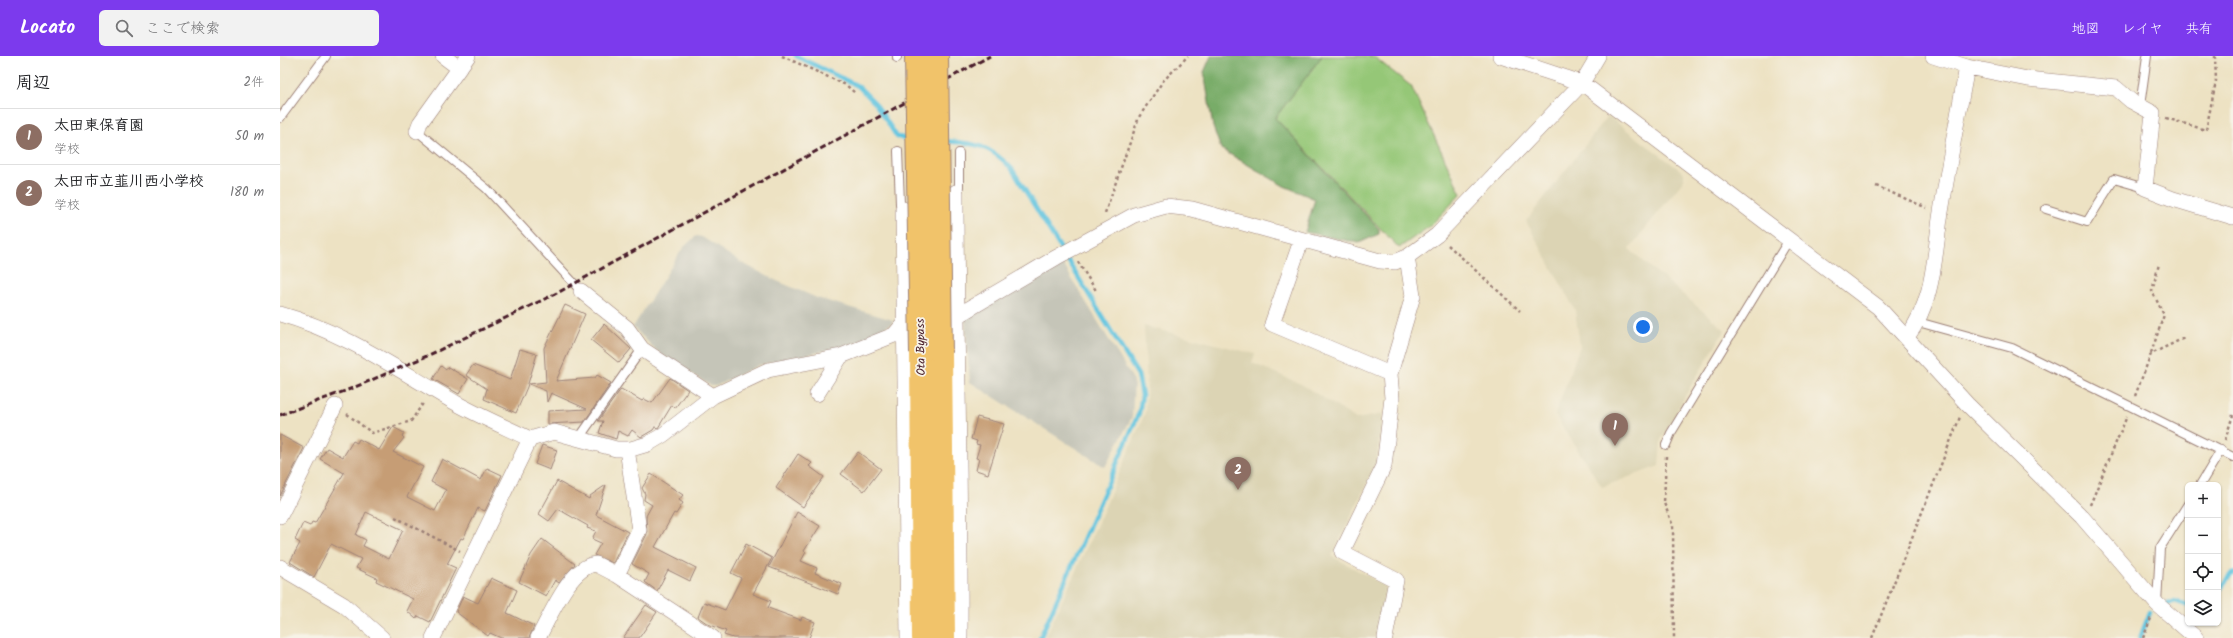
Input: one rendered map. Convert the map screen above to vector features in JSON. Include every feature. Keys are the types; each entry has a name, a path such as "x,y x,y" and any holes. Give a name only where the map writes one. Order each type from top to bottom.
{"highway":[{"name":"Ota Bypass","path":"924,638 937,56"},
{"name":"Ota Bypass","path":"903,57 931,353 944,638"}],"street":[{"path":"417,131 420,123 463,62 443,56"},
{"path":"1500,56 1582,83 1790,238 1878,307 1967,404 2082,517 2157,604 2196,638"},
{"path":"280,314 310,322 372,353 457,403 530,439 554,432 616,449 627,449 648,444 663,436 713,396 768,370 841,356 901,331 951,333 956,317 1098,234 1134,215 1166,206 1192,209 1301,241 1380,261 1395,262 1407,257 1437,235 1582,83 1598,56"},
{"path":"1933,56 1967,67 2028,79 2116,88 2146,110 2145,188 2173,199 2233,217"},
{"path":"1907,337 1918,322 1934,274 1941,213 1967,67"},
{"path":"956,192 960,638"},
{"path":"903,209 901,331 908,638"},
{"path":"1301,241 1272,324 1390,374"},
{"path":"1385,638 1396,580 1342,552 1384,466 1392,398 1390,374 1413,296 1407,257"},
{"path":"581,291 627,328 642,349 713,396"},
{"path":"817,394 841,356"},
{"path":"280,516 335,406"},
{"path":"433,638 530,439"},
{"path":"617,575 639,530 627,449"},
{"path":"538,638 570,581 580,569 596,564 617,575 713,638"},
{"path":"280,567 344,605 382,638"}],"lane":[{"path":"280,118 326,56"},
{"path":"2146,110 2147,56"},
{"path":"417,131 487,189 581,291"},
{"path":"898,151 900,204 903,209"},
{"path":"956,192 959,187 959,153"},
{"path":"2046,209 2087,222 2114,179 2145,188"},
{"path":"1666,445 1671,433 1790,238"},
{"path":"1918,322 2012,348 2233,456"},
{"path":"579,438 642,349"},
{"path":"2202,482 2221,450"},
{"path":"2157,604 2160,548 2185,509"}],"path":[{"path":"782,56 846,85 855,93"},
{"path":"1098,234 1139,117 1163,81 1188,56"},
{"path":"2146,110 2206,130 2216,82 2215,56"},
{"path":"1876,186 1941,213"},
{"path":"1437,235 1520,311"},
{"path":"1065,253 1097,292"},
{"path":"2082,517 2088,512 2131,406 2164,315 2152,291 2159,264"},
{"path":"2151,354 2184,338"},
{"path":"335,406 372,432 411,421 432,388"},
{"path":"1872,638 1962,412 1967,404"},
{"path":"2221,450 2233,415"},
{"path":"1666,445 1664,503 1673,526 1674,638"},
{"path":"395,517 473,558"},
{"path":"2143,638 2157,604"}],"shaded area":[{"path":"1608,116 1684,173 1684,180 1629,249 1725,330 1689,389 1661,440 1659,466 1602,487 1555,415 1580,346 1575,310 1526,221"},
{"path":"696,236 702,237 740,262 777,281 817,298 893,320 892,323 860,342 848,346 759,365 716,386 711,386 661,355 633,327 683,248"},
{"path":"1061,261 1134,381 1132,417 1105,467 970,382 965,319"},
{"path":"1144,326 1255,354 1252,363 1301,384 1356,419 1383,414 1376,464 1332,556 1387,587 1377,638 1045,638 1101,516 1145,413 1147,383"}],"green space":[{"path":"1211,56 1322,56 1275,118 1379,229 1379,234 1359,243 1305,232 1315,199 1284,186 1221,149 1213,127 1204,72"},
{"path":"1322,56 1373,56 1411,86 1461,194 1430,226 1399,248 1275,118"}],"building":[{"path":"565,305 585,314 556,381 595,378 597,375 611,383 584,422 548,424 548,411 587,409 551,393 547,402 546,391 529,384 546,382 544,348"},
{"path":"604,324 631,349 619,363 591,340"},
{"path":"520,349 537,354 527,387 516,413 484,399 487,389 466,375 473,365 510,380"},
{"path":"441,366 446,370 448,367 468,379 459,394 433,379"},
{"path":"670,378 688,390 675,408 672,405 658,428 655,427 653,430 641,437 632,430 628,436 618,431 616,439 599,433 603,421 598,421 621,389 642,401 644,399 652,403"},
{"path":"977,417 1004,424 988,474 976,470 979,459 976,458 980,445 976,444 977,441 971,439"},
{"path":"393,427 404,433 402,436 404,438 393,452 423,467 407,497 435,511 446,490 431,482 442,459 481,480 487,468 502,475 485,511 478,508 463,539 461,538 447,564 456,568 430,622 418,616 416,619 407,611 413,599 376,581 377,578 356,568 361,559 331,544 314,577 290,562 300,543 295,540 303,523 310,526 312,522 315,523 344,473 320,459 327,448 343,457 353,441 357,443 359,439 379,450","holes":["366,512 403,530 389,559 363,546 366,540 356,535"]},
{"path":"280,435 304,448 280,496"},
{"path":"542,445 557,450 550,470 535,464"},
{"path":"858,452 881,469 864,491 841,474"},
{"path":"798,454 812,463 809,466 824,477 803,507 776,488"},
{"path":"651,474 683,495 679,500 683,503 676,514 674,513 655,547 696,568 690,581 668,570 657,591 645,582 649,574 632,564 647,534 646,516 652,505 644,500 645,494 642,488"},
{"path":"557,481 589,499 590,496 606,485 596,515 628,532 613,563 594,555 601,543 592,539 596,531 587,528 588,526 558,509 549,521 539,514"},
{"path":"797,512 820,526 804,551 806,552 801,561 817,568 815,573 842,584 838,594 769,567"},
{"path":"542,539 575,564 559,583 555,580 546,596 519,582 531,555"},
{"path":"746,544 772,558 753,594 771,601 768,608 801,620 802,617 815,622 809,638 733,638 724,635 726,631 708,624 698,617 704,602 725,610 741,578 731,573"},
{"path":"491,578 517,590 507,613 534,626 529,638 501,638 490,633 488,636 456,612 463,596 478,603"},
{"path":"646,605 657,612 639,638 623,638"}],"waterway":[{"path":"796,56 858,86 875,103 897,137 911,139"},
{"path":"944,141 973,144 989,150 1012,169 1138,375 1142,395 1139,413 1040,638"},
{"path":"2220,590 2233,573"},
{"path":"2168,604 2175,601 2185,605"},
{"path":"2140,638 2150,612"}],"railway":[{"path":"280,415 353,388 427,356 559,292 990,56"}],"place":[{"name":"太田東保育園","path":"1615,446"},
{"name":"太田市立韮川西小学校","path":"1238,490"}]}
